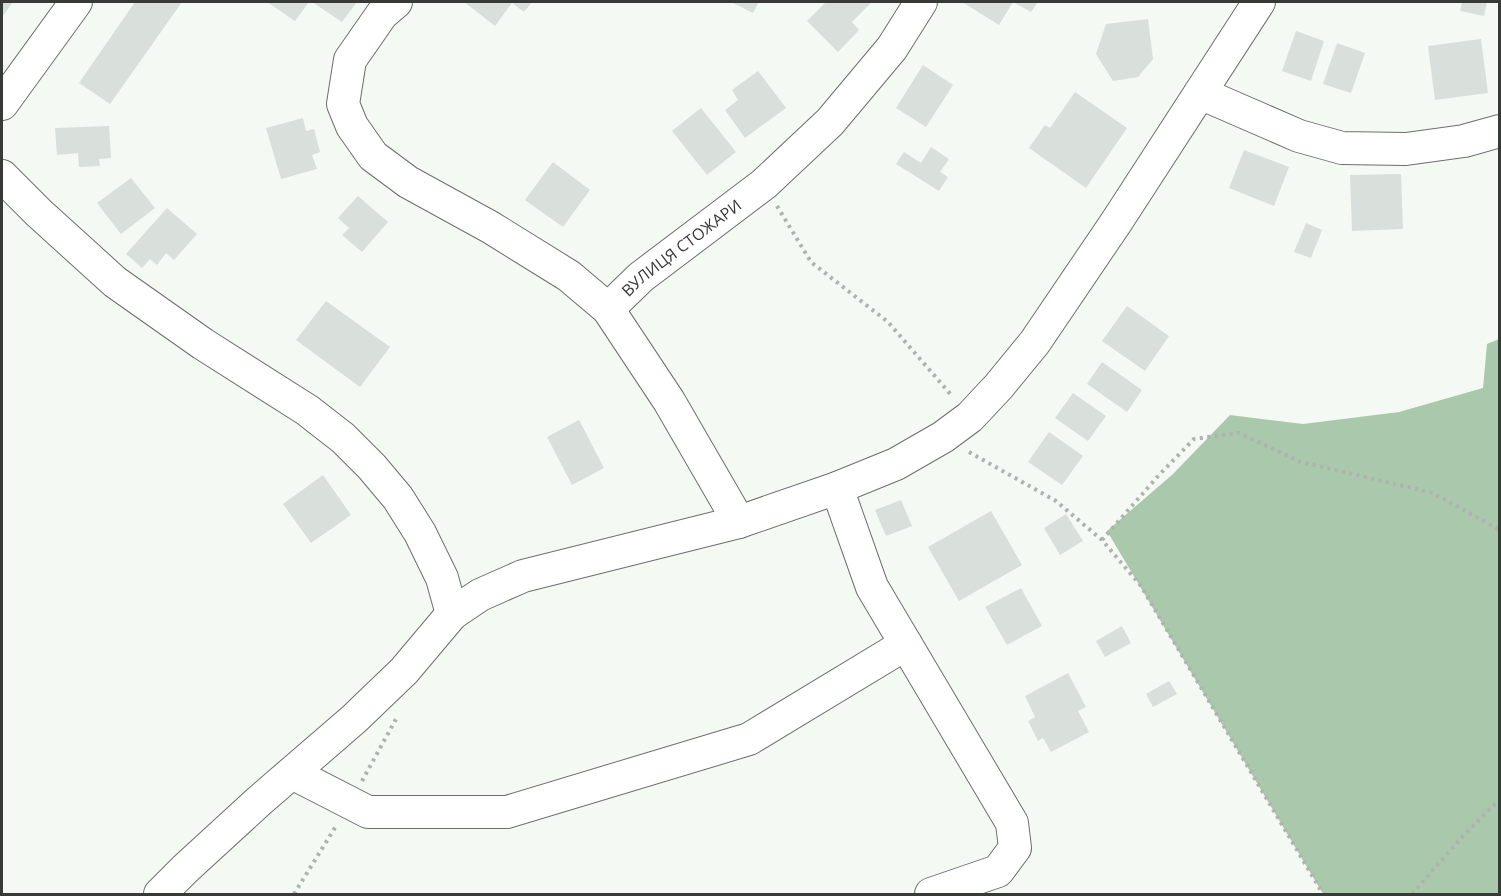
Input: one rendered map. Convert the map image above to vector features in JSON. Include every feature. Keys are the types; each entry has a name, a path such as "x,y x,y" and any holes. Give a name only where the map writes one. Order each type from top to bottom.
{"street":[{"path":"2,104 76,2"},
{"path":"396,2 382,14 350,60 343,104 352,126 373,156 408,182 490,227 569,276 608,309"},
{"name":"ВУЛИЦЯ СТОЖАРИ","path":"739,522 669,401 608,309 641,276 764,184 830,122 892,48 921,2"},
{"path":"160,894 354,719 404,671 452,614 480,595 523,576 739,522 837,488 896,464 943,437 970,417 1035,342 1259,2"},
{"path":"1200,93 1299,136 1342,148 1406,148 1464,141 1500,131"},
{"path":"2,176 115,282 204,344 307,410 343,438 398,498 420,533 442,578 452,614"},
{"path":"837,488 872,587 1012,823 1015,848 998,871 931,894"},
{"path":"292,773 368,812 507,812 749,739 906,644"}],"path":[{"path":"764,184 811,262 888,322 970,417"},
{"path":"1102,540 1194,439 1239,433 1301,462 1433,493 1500,530"},
{"path":"943,437 1056,501 1102,540 1141,586 1323,894"},
{"path":"294,894 350,802 399,714"},
{"path":"1412,894 1463,836 1500,799"}],"green space":[{"path":"1499,339 1499,894 1323,894 1107,531 1173,474 1230,415 1303,424 1399,412 1483,388 1487,344"}],"building":[{"path":"2,2 13,2 2,17"},
{"path":"135,2 182,2 110,104 79,83"},
{"path":"267,2 309,2 295,21"},
{"path":"312,2 357,2 342,22"},
{"path":"464,2 532,2 524,12 512,3 495,26"},
{"path":"731,2 759,2 753,13"},
{"path":"826,2 872,2 852,22 859,30 838,52 807,21"},
{"path":"962,2 1013,2 999,25"},
{"path":"1013,2 1038,2 1031,12"},
{"path":"1462,2 1487,2 1484,16 1460,11"},
{"path":"1148,19 1153,59 1138,77 1113,81 1096,54 1106,24"},
{"path":"1296,31 1324,41 1311,81 1282,71"},
{"path":"1481,39 1488,93 1435,100 1428,46"},
{"path":"1337,43 1365,53 1351,93 1323,84"},
{"path":"923,65 953,85 926,127 896,108"},
{"path":"758,71 786,108 745,138 725,110 738,100 732,90"},
{"path":"1075,92 1127,128 1086,188 1029,148 1045,125 1050,128"},
{"path":"701,108 736,152 707,175 672,131"},
{"path":"303,118 306,131 314,129 320,152 312,155 317,169 281,179 266,128"},
{"path":"109,126 111,158 99,159 100,166 79,167 78,153 57,155 55,128"},
{"path":"931,147 949,159 940,172 948,177 939,191 896,164 904,152 921,163"},
{"path":"1244,150 1289,167 1274,206 1229,188"},
{"path":"553,162 590,190 563,227 525,200"},
{"path":"1401,174 1403,229 1352,231 1350,175"},
{"path":"131,178 155,208 121,234 97,203"},
{"path":"358,196 388,222 362,252 342,235 349,228 338,218"},
{"path":"167,208 197,234 174,260 166,253 157,265 150,259 142,268 126,254"},
{"path":"1306,223 1322,230 1311,258 1294,252"},
{"path":"326,301 390,347 360,387 296,340"},
{"path":"1127,306 1169,336 1145,371 1102,341"},
{"path":"1102,362 1142,390 1127,412 1087,384"},
{"path":"1073,393 1106,416 1088,441 1055,418"},
{"path":"579,420 604,468 572,485 547,437"},
{"path":"1049,432 1083,456 1062,485 1028,462"},
{"path":"323,475 351,515 311,543 283,504"},
{"path":"901,500 912,526 886,536 875,510"},
{"path":"991,511 1022,565 959,601 928,547"},
{"path":"1066,514 1083,541 1060,555 1044,528"},
{"path":"1021,588 1042,626 1007,645 985,607"},
{"path":"1122,626 1131,643 1105,657 1096,641"},
{"path":"1068,673 1086,707 1078,711 1089,732 1051,752 1043,738 1038,741 1028,721 1035,717 1025,696"},
{"path":"1169,681 1177,694 1153,707 1146,694"}]}
